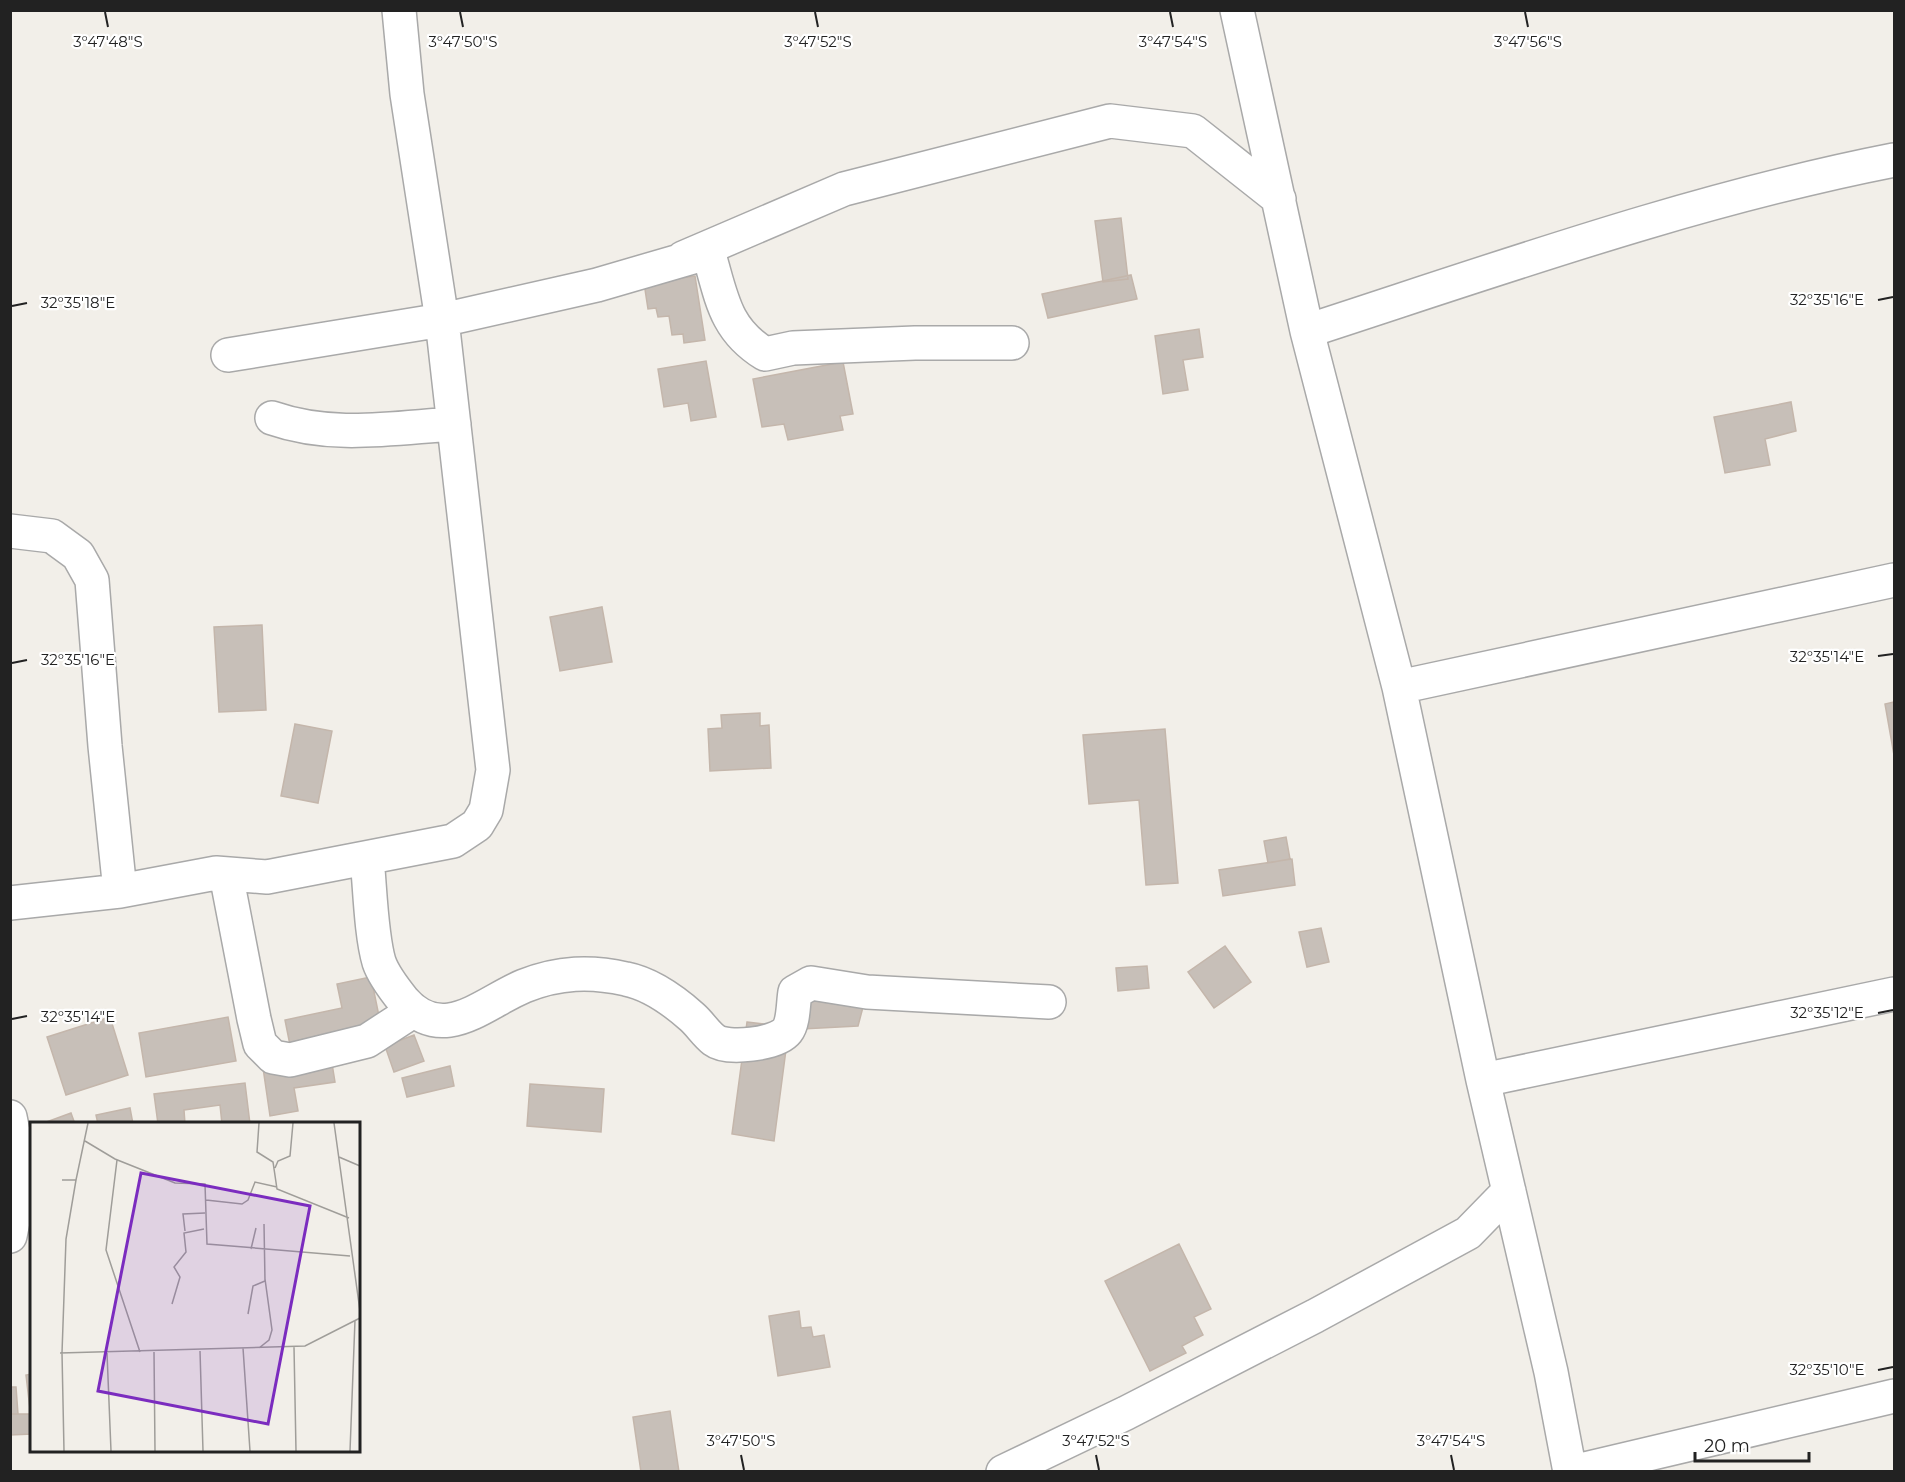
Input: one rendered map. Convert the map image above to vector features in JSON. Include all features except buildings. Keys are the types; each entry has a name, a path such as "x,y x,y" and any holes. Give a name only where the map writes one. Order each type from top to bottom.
{"street":[{"path":"10,903 120,891 216,873 267,877 367,858 453,841 477,825 486,810 493,770 442,320 407,94 399,10"},
{"path":"1237,10 1307,331 1399,687 1483,1080 1551,1372 1571,1472 1894,1396"},
{"path":"228,355 442,320 597,285 683,258 844,189 1110,121 1193,131 1279,199"},
{"path":"1307,331 1575,244 1812,176 1894,160"},
{"path":"683,258 700,255 710,258 720,295 740,337 765,354 793,348 915,343 1012,344"},
{"path":"272,418 300,428 336,432 454,424"},
{"path":"10,531 52,536 78,555 92,580 120,891"},
{"path":"1399,687 1894,580"},
{"path":"367,858 379,963 398,994 413,1011 429,1019 453,1020 488,1007 524,986 590,972 630,980 665,995 693,1018 716,1042 731,1046 757,1043 784,1035 789,1028 795,992 804,985 812,983 867,992 1049,1002"},
{"path":"226,874 260,1044 273,1057 290,1060 367,1041 413,1011"},
{"path":"1483,1080 1894,994"},
{"path":"10,1117 22,1177 10,1236"},
{"path":"1003,1472 1294,1327 1468,1233 1509,1191"}]}
